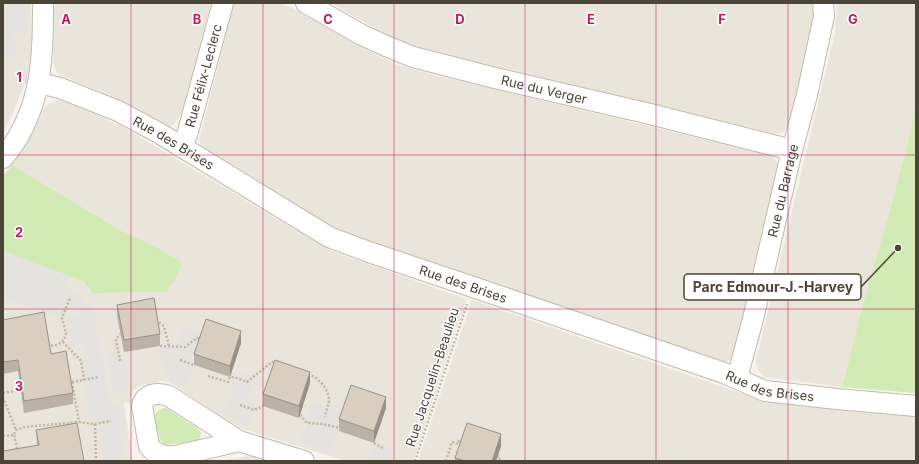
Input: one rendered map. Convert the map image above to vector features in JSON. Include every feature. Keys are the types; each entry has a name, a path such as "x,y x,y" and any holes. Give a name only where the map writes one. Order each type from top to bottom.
{"street":[{"path":"3,158 20,136 32,109 39,83 43,43 43,3"},
{"name":"Rue Félix-Leclerc","path":"181,147 187,135 223,3"},
{"name":"Rue du Verger","path":"306,3 360,34 413,57 792,150"},
{"name":"Rue du Barrage","path":"737,378 753,319 792,150 807,95 824,16 824,3"},
{"name":"Rue des Brises","path":"39,83 60,88 112,107 181,147 310,226 329,237 344,243 737,378 761,390 775,393 916,406"},
{"path":"239,441 176,456 160,455 149,446 142,406 143,400 147,397 164,394 239,441 304,461"}],"path":[{"path":"47,346 57,345 63,342 66,337 62,318 70,298"},
{"name":"Rue Jacquelin-Beaulieu","path":"415,461 469,300"},
{"path":"156,320 164,326 168,346"},
{"path":"120,334 116,338 120,361"},
{"path":"160,346 185,347 197,338 203,340"},
{"path":"63,342 81,361 84,380"},
{"path":"119,355 124,352"},
{"path":"180,360 194,365"},
{"path":"208,376 228,382 230,377 247,382 272,362 281,365"},
{"path":"303,372 316,377 325,389 329,401 325,417"},
{"path":"79,422 71,382 99,377"},
{"path":"3,393 21,390"},
{"path":"3,397 16,430 14,435 18,454"},
{"path":"240,405 254,410 263,406"},
{"path":"300,415 307,423 323,424 340,428"},
{"path":"16,430 25,427 79,422 95,424 111,421"},
{"path":"95,424 96,461"},
{"path":"53,425 54,432"},
{"path":"3,436 14,435"},
{"path":"446,461 452,442 458,444 459,441 464,443"},
{"path":"374,443 382,448"},
{"path":"498,456 500,457 499,461"}],"shaded area":[{"path":"3,3 31,3 32,43 28,83 24,84 13,114 3,133"},
{"path":"3,3 24,3 27,32 12,34 19,55 14,57 3,57"},
{"path":"54,3 211,3 186,106 175,123 170,127 166,126 110,95 62,76 57,72 53,62"},
{"path":"234,3 279,3 292,8 395,64 422,72 766,154 774,158 777,162 779,171 734,356 724,363 350,234 326,223 208,151 201,145 199,140"},
{"path":"331,3 815,3 815,15 808,51 789,127 783,132 776,134 427,50 383,33"},
{"path":"837,3 916,3 916,106 895,196 842,387 765,377 757,369 756,361 835,33"},
{"path":"57,100 70,103 123,127 329,250 466,299 413,461 345,461 244,429 233,424 174,385 162,381 139,386 134,390 130,403 124,403 133,461 3,461 3,251 84,282 141,292 166,292 176,279 182,262 152,245 120,230 12,165 26,145 46,105"},
{"path":"3,251 69,276 66,288 81,296 87,306 92,303 111,405 121,403 126,430 120,431 125,461 105,461 98,425 104,424 90,419 80,356 86,355 84,345 72,347 66,319 80,313 71,305 68,305 62,318 3,298"},
{"path":"472,300 766,402 916,416 916,461 418,461"},
{"path":"183,328 202,333 187,389 164,375 160,350 164,343 177,344"},
{"path":"119,352 119,355 124,355 129,385 121,397 116,394 113,388 106,355"},
{"path":"240,372 261,378 248,394 249,401 257,403 248,427 226,416 223,409 228,404 226,400 232,396 236,397 231,383 236,381"},
{"path":"316,402 339,410 333,424 341,426 330,454 300,443 308,419 306,413 311,410 309,406"},
{"path":"374,443 393,449 389,461 368,461"},
{"path":"250,456 271,461 219,461"}],"green space":[{"path":"916,105 916,393 842,387 865,298 899,178"},
{"path":"12,165 120,230 152,245 182,262 176,279 166,292 93,293 84,282 3,251 3,176"},
{"path":"164,408 168,409 197,428 201,432 200,438 193,442 164,445 157,431 155,414"}],"building":[{"path":"154,298 160,334 124,340 117,305"},
{"path":"44,312 51,354 66,351 73,393 24,401 18,360 3,362 3,320"},
{"path":"206,319 241,331 230,366 194,354"},
{"path":"275,360 310,372 299,406 263,394"},
{"path":"351,385 386,397 374,431 339,419"},
{"path":"77,423 84,461 3,461 3,451 39,445 36,430"},
{"path":"467,423 501,434 492,461 465,461 455,458"}],"place":[{"name":"Parc Edmour-J.-Harvey","path":"898,248"}]}
